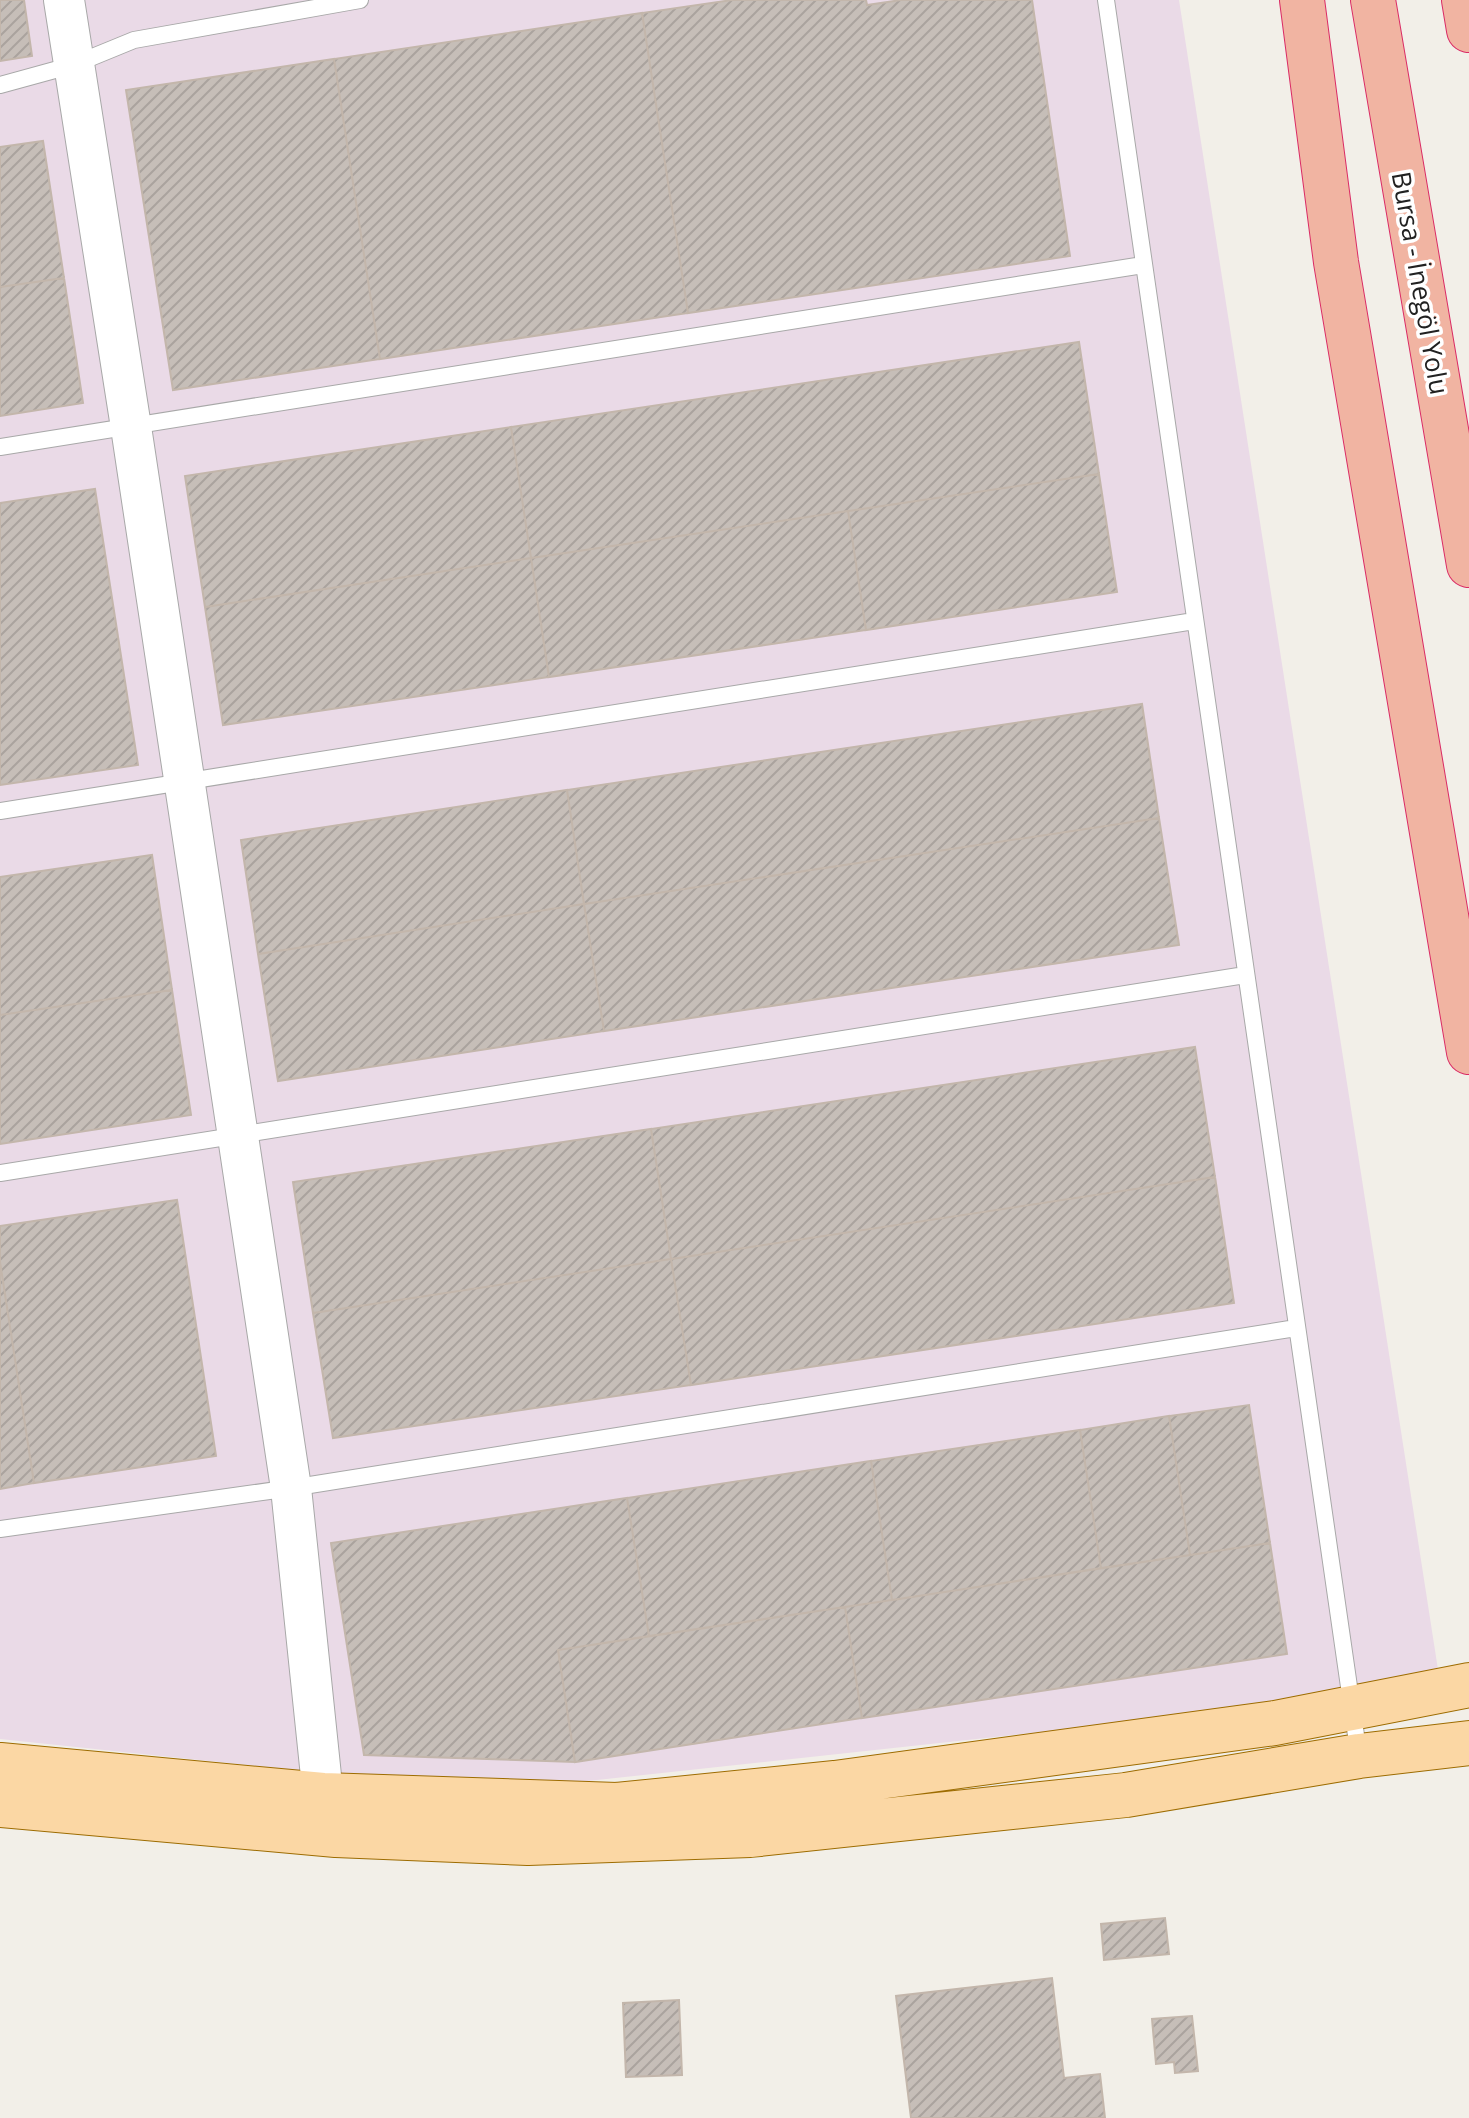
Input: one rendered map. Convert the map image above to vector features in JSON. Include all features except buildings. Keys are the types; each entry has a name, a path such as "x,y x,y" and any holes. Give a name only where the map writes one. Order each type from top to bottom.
{"highway":[{"path":"1302,0 1336,262 1469,1052"},
{"name":"Bursa - İnegöl Yolu","path":"1373,0 1469,565"},
{"path":"1464,0 1469,30"}],"main road":[{"path":"0,1765 323,1795 617,1805 851,1781 1275,1723 1469,1685"},
{"path":"0,1805 336,1835 528,1843 750,1835 1126,1795 1359,1756 1469,1743"}],"street":[{"path":"64,0 291,1488 323,1795"}],"lane":[{"path":"0,85 73,65 134,40 360,0"},
{"path":"1106,0 1359,1756"},
{"path":"0,447 1143,265"},
{"path":"0,811 1194,621"},
{"path":"0,1173 1245,975"},
{"path":"0,1529 291,1488 1296,1328"}],"shaded area":[{"path":"0,0 1179,0 1441,1689 495,1791 0,1739"}]}
